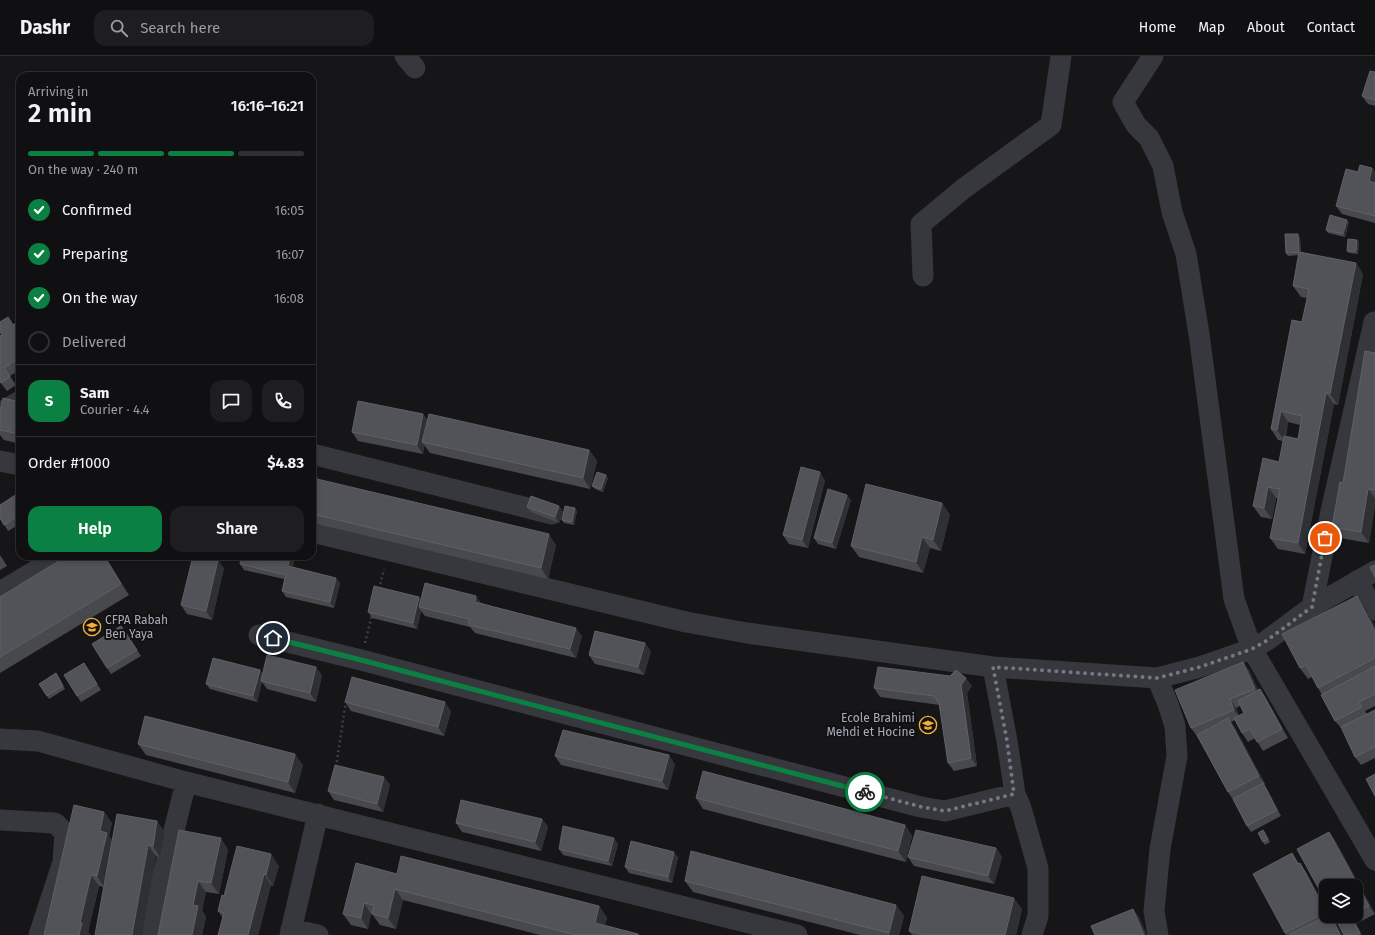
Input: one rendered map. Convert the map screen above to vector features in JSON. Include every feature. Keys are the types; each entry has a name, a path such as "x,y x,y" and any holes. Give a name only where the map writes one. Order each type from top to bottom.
{"street":[{"path":"923,276 921,224 963,189 1051,125 1061,56"},
{"path":"1153,56 1122,102 1136,125 1149,138 1163,166 1172,212 1186,254 1199,334 1234,599 1252,649 1375,860"},
{"path":"1312,607 1331,511 1375,321"},
{"path":"0,413 16,403"},
{"path":"316,455 552,514"},
{"path":"0,461 16,464"},
{"path":"316,533 686,622 747,633 993,667 1157,678 1200,667 1252,649 1266,641 1312,607 1375,570"},
{"path":"0,592 53,560"},
{"path":"1357,581 1375,610"},
{"path":"258,635 361,660 922,807 945,811 1014,794"},
{"path":"993,667 1007,741 1014,794 1021,808 1038,868 1038,916 1032,935"},
{"path":"1157,678 1175,726 1177,756 1159,857 1154,910 1158,935"},
{"path":"0,739 38,741 186,782 797,935"},
{"path":"148,935 186,782"},
{"path":"318,814 290,932 318,935"},
{"path":"0,820 55,822 65,833 63,862 39,935"}],"path":[{"path":"378,594 389,550"},
{"path":"361,660 374,609"},
{"path":"336,770 346,700"}],"building":[{"path":"1370,71 1375,72 1375,100 1362,96"},
{"path":"1360,165 1372,168 1369,181 1375,183 1375,216 1336,206 1346,169 1358,172"},
{"path":"1330,215 1347,220 1343,234 1326,230"},
{"path":"1285,234 1298,234 1299,252 1286,253"},
{"path":"1348,239 1357,240 1356,251 1347,251"},
{"path":"1299,252 1356,263 1330,394 1326,393 1298,543 1270,538 1280,489 1268,487 1264,508 1253,506 1263,458 1279,462 1284,436 1298,439 1302,416 1281,411 1277,430 1271,429 1292,320 1302,322 1309,289 1293,286"},
{"path":"8,317 13,325 16,323 16,360 4,368 10,377 1,383 0,336 2,335 0,332 0,322"},
{"path":"1365,351 1375,353 1375,490 1368,489 1361,532 1332,527 1340,482 1343,483"},
{"path":"3,398 16,401 16,433 0,430 0,411"},
{"path":"358,401 423,414 417,445 352,432"},
{"path":"429,414 589,450 583,478 422,442"},
{"path":"801,467 820,472 802,540 783,535"},
{"path":"597,472 606,475 601,489 592,486"},
{"path":"317,479 549,534 541,568 316,515"},
{"path":"866,484 942,503 933,540 922,537 916,562 851,546"},
{"path":"828,489 847,495 832,543 814,538"},
{"path":"16,495 16,518 4,525 0,518 0,505"},
{"path":"531,496 559,506 555,517 527,507"},
{"path":"565,506 575,508 572,522 562,520"},
{"path":"60,560 106,560 121,584 0,657 0,597"},
{"path":"192,560 218,560 206,611 181,605"},
{"path":"240,560 289,560 288,566 336,578 330,602 282,591 286,575 240,564"},
{"path":"1375,565 1375,577 1370,567"},
{"path":"425,583 476,596 475,602 576,628 570,649 469,625 469,619 419,607"},
{"path":"374,586 419,597 413,623 368,612"},
{"path":"1357,596 1375,631 1375,658 1318,688 1306,665 1300,668 1282,634"},
{"path":"121,626 137,650 107,668 92,644"},
{"path":"595,631 645,643 638,667 589,655"},
{"path":"267,655 316,667 310,693 261,681"},
{"path":"213,658 260,670 253,696 206,684"},
{"path":"1243,662 1255,689 1230,699 1234,710 1191,728 1175,690"},
{"path":"84,663 97,684 77,696 64,675"},
{"path":"1375,666 1375,694 1359,702 1362,707 1335,721 1321,695"},
{"path":"878,667 950,676 956,670 966,678 961,685 971,758 948,763 939,703 934,696 874,688"},
{"path":"56,673 63,686 47,696 39,684"},
{"path":"352,677 445,702 438,727 345,702"},
{"path":"1260,689 1282,729 1257,742 1250,729 1242,733 1234,718 1244,713 1238,701"},
{"path":"1375,710 1375,747 1355,757 1341,727"},
{"path":"145,716 295,754 288,782 138,744"},
{"path":"1228,718 1259,776 1228,792 1197,735"},
{"path":"563,730 669,755 662,781 555,756"},
{"path":"335,765 384,777 377,804 328,791"},
{"path":"703,771 905,825 898,851 696,798"},
{"path":"1375,774 1375,796 1366,779"},
{"path":"1263,783 1277,810 1247,826 1233,799"},
{"path":"461,800 542,819 535,842 456,823"},
{"path":"74,805 104,812 100,831 107,833 97,876 91,875 80,923 82,923 79,935 44,935"},
{"path":"117,814 157,821 153,846 148,845 132,935 95,935"},
{"path":"563,826 614,838 608,861 559,849"},
{"path":"179,830 221,838 211,883 198,881 193,905 198,906 192,935 158,935"},
{"path":"916,830 996,848 988,876 908,857"},
{"path":"1263,830 1268,839 1263,842 1258,833"},
{"path":"1329,832 1354,879 1319,879 1319,889 1297,849"},
{"path":"631,841 674,852 668,877 625,867"},
{"path":"237,846 271,854 266,875 264,874 248,935 218,935 224,913 218,911 222,895 224,896"},
{"path":"691,851 896,905 889,933 685,881"},
{"path":"1292,853 1298,864 1300,863 1319,899 1319,916 1285,933 1253,874"},
{"path":"401,856 599,906 595,923 638,935 576,935 395,889 388,918 372,914 374,905 364,903 361,918 343,914 356,863 397,874"},
{"path":"922,876 1014,898 1005,935 926,935 909,931"},
{"path":"1363,895 1369,906 1363,909"},
{"path":"1133,909 1144,935 1095,935 1091,926"},
{"path":"1319,920 1319,923 1334,923 1340,935 1291,935 1290,934"},
{"path":"1338,923 1355,923 1360,933 1355,935 1344,935"}],"way so far":[{"path":"865,792 922,807 945,811 1014,794 1007,741 993,667 1157,678 1200,667 1252,649 1266,641 1312,607 1325,538"}],"place":[{"name":"CFPA Rabah Ben Yaya","path":"92,627"},
{"name":"Ecole Brahimi Mehdi et Hocine","path":"928,725"}],"route":[{"path":"273,638 865,792"}]}
